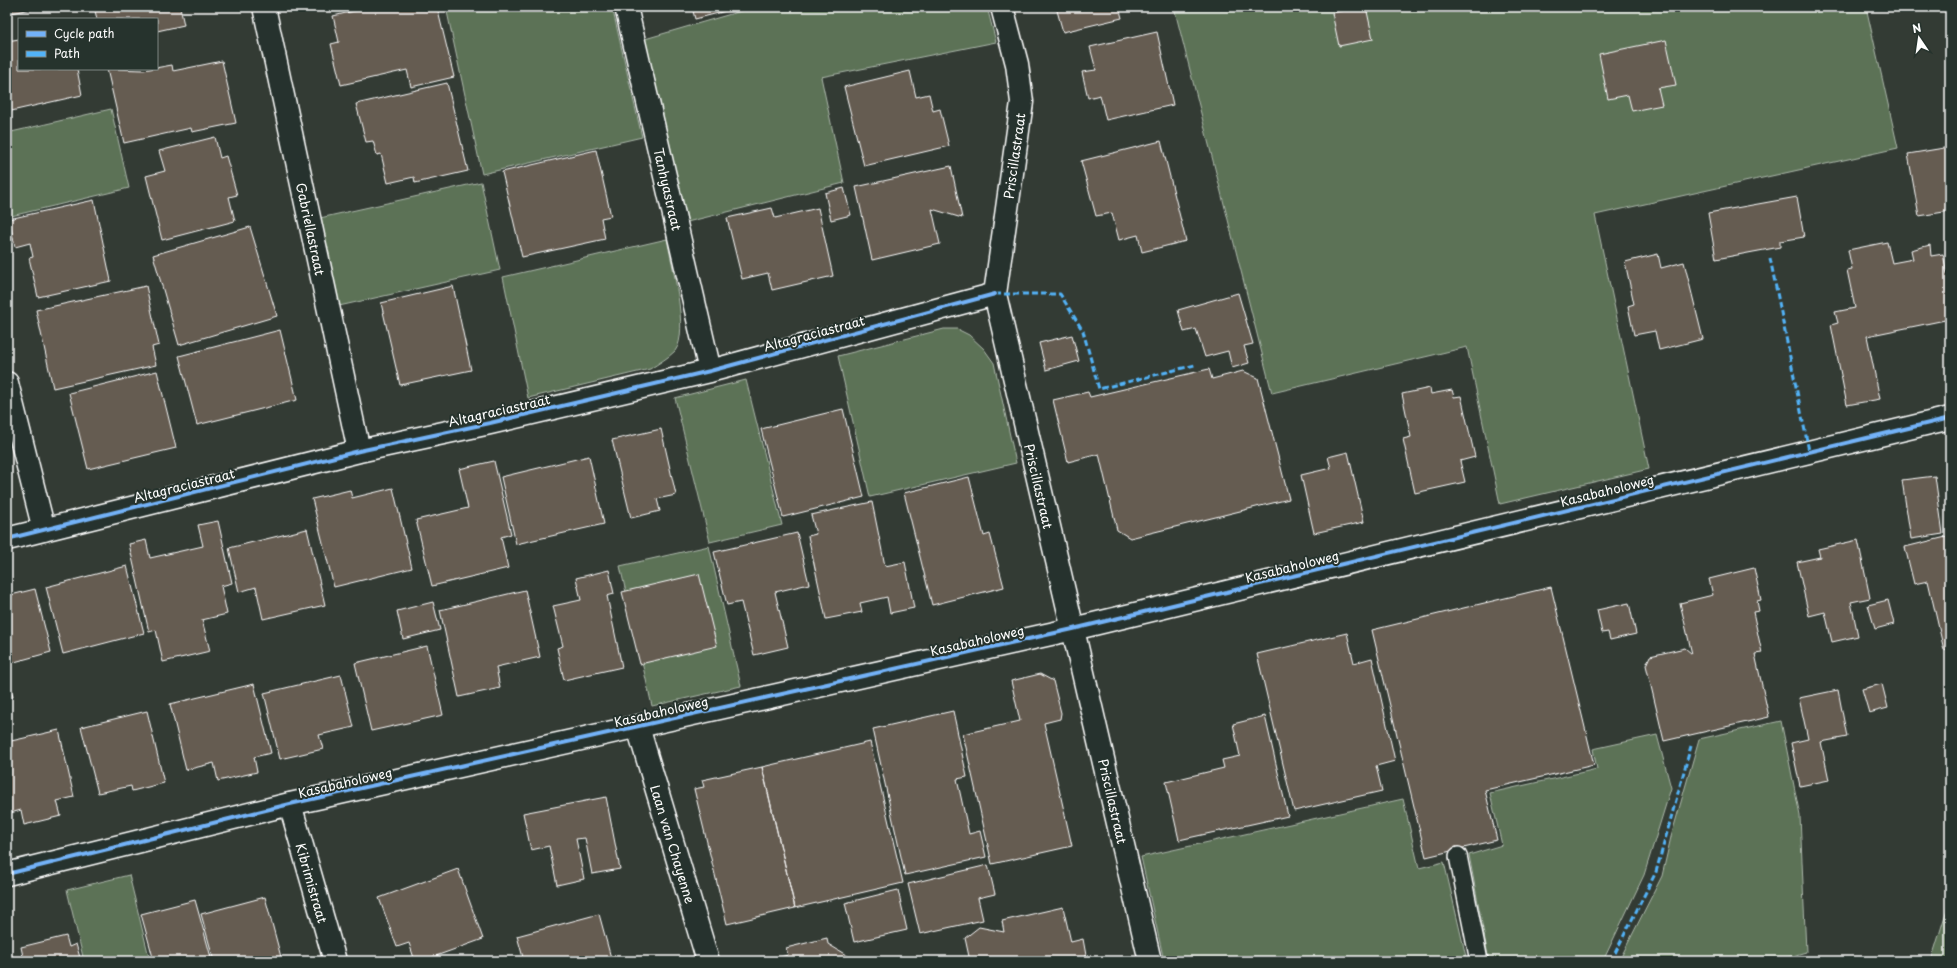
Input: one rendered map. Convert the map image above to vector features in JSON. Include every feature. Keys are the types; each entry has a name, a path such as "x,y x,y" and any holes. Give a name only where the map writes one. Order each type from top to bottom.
{"street":[{"name":"Gabriellastraat","path":"264,7 359,451"},
{"name":"Tanhyastraat","path":"626,7 710,371"},
{"name":"Priscillastraat","path":"1002,7 1017,64 1022,102 994,294 1150,961"},
{"name":"Altagraciastraat","path":"7,539 359,451 490,423 710,371 994,294"},
{"path":"7,383 44,530"},
{"name":"Kasabaholoweg","path":"7,874 290,804 1073,629 1950,418"},
{"name":"Laan van Chayenne","path":"638,727 708,961"},
{"name":"Kibrimistraat","path":"290,804 335,961"}],"lane":[{"path":"1458,856 1479,961"}],"green space":[{"path":"446,7 612,7 642,137 482,174"},
{"path":"755,7 987,7 996,42 821,77 844,183 687,222 645,39"},
{"path":"1174,7 1866,7 1898,148 1595,215 1649,469 1500,504 1467,347 1272,393"},
{"path":"111,109 129,188 7,217 7,133"},
{"path":"481,182 500,270 339,306 320,218"},
{"path":"667,239 680,313 681,329 679,342 675,351 650,369 528,398 503,277"},
{"path":"944,329 957,329 969,335 984,349 994,363 1016,463 870,497 838,356"},
{"path":"746,380 782,525 710,542 675,398"},
{"path":"709,546 741,686 652,706 620,566"},
{"path":"1781,721 1800,816 1806,952 1775,961 1619,961 1662,876 1671,837 1699,739"},
{"path":"1657,735 1671,788 1644,875 1603,961 1489,961 1469,855 1502,845 1490,793 1597,769 1593,749"},
{"path":"1403,799 1419,868 1444,862 1467,961 1164,961 1141,857"},
{"path":"129,875 150,961 84,961 67,890"},
{"path":"1948,906 1950,906 1950,961 1931,961"}],"building":[{"path":"7,7 41,7 7,14"},
{"path":"94,7 180,7 184,25 158,31 158,18 97,18"},
{"path":"372,7 437,7 454,77 411,87 407,70 341,85 331,44 339,42 333,16"},
{"path":"692,7 734,7 734,9 695,19"},
{"path":"1056,7 1119,7 1122,18 1063,32"},
{"path":"1359,7 1366,7 1373,39 1339,46 1332,13"},
{"path":"1157,32 1173,105 1106,120 1100,95 1088,98 1082,72 1096,70 1090,47"},
{"path":"18,39 18,70 77,70 82,95 7,112 7,41"},
{"path":"1666,40 1676,85 1658,88 1662,105 1632,111 1628,95 1608,99 1599,54"},
{"path":"222,61 236,123 192,132 191,128 124,143 107,70 158,70 158,68 172,65 173,71"},
{"path":"910,71 916,97 929,94 933,111 940,109 949,146 864,166 844,87"},
{"path":"447,83 468,171 415,183 414,177 388,183 381,154 377,155 373,141 366,142 356,104"},
{"path":"215,137 220,158 226,156 237,195 229,197 235,221 162,240 146,176 165,171 159,151"},
{"path":"1161,141 1186,241 1142,252 1138,235 1119,240 1112,213 1096,216 1081,161"},
{"path":"1950,147 1950,211 1919,216 1908,154"},
{"path":"596,150 611,216 601,218 605,239 522,257 502,172"},
{"path":"951,166 962,218 932,209 940,244 872,260 856,187"},
{"path":"844,188 851,215 831,220 825,193"},
{"path":"1797,197 1804,237 1780,241 1780,247 1716,259 1708,213"},
{"path":"94,200 111,281 38,297 29,258 33,257 30,243 15,247 9,219"},
{"path":"772,208 775,218 818,208 833,276 772,290 768,273 742,279 727,218"},
{"path":"250,227 277,316 179,345 153,255"},
{"path":"1887,242 1892,263 1913,259 1911,250 1930,245 1931,256 1943,254 1950,288 1950,319 1867,336 1880,399 1847,405 1831,325 1838,323 1835,312 1855,308 1847,270 1852,269 1848,250"},
{"path":"1658,254 1661,268 1684,262 1703,339 1659,350 1655,331 1634,335 1628,306 1634,304 1625,262"},
{"path":"146,286 159,345 152,347 156,365 53,388 36,310"},
{"path":"453,286 471,370 400,385 381,303"},
{"path":"1238,293 1253,344 1244,346 1249,363 1232,368 1228,351 1205,357 1196,329 1184,332 1178,310"},
{"path":"280,330 297,400 197,425 179,356"},
{"path":"1072,335 1079,361 1046,370 1039,343"},
{"path":"1209,369 1212,379 1243,371 1258,378 1289,499 1130,538 1117,530 1099,454 1068,462 1053,400 1088,392 1090,397"},
{"path":"157,371 176,448 88,469 69,393"},
{"path":"1430,388 1431,394 1452,390 1454,397 1461,396 1475,457 1460,461 1465,482 1415,493 1403,439 1411,437 1402,394"},
{"path":"843,409 864,497 783,517 761,429"},
{"path":"661,429 676,495 657,499 660,511 631,518 612,440"},
{"path":"1348,452 1364,522 1314,533 1301,475 1331,468 1328,457"},
{"path":"589,456 604,524 516,544 501,477"},
{"path":"494,461 511,534 501,537 508,568 432,586 416,520 468,508 459,469"},
{"path":"1935,476 1943,534 1911,539 1902,480"},
{"path":"969,477 984,536 990,534 1004,587 932,605 904,493"},
{"path":"393,488 412,568 334,587 312,499 350,490 352,498"},
{"path":"872,502 885,566 905,562 914,608 890,613 887,597 860,603 862,612 826,619 808,536 816,534 811,515"},
{"path":"218,521 232,583 221,586 227,614 202,620 210,651 163,662 156,630 149,632 129,544 146,540 150,558 203,546 198,525"},
{"path":"307,529 325,605 263,619 256,587 239,592 229,548"},
{"path":"797,533 809,584 775,592 788,647 754,655 741,602 727,605 714,552"},
{"path":"1950,536 1950,649 1944,650 1928,581 1914,584 1905,547"},
{"path":"1858,540 1870,598 1851,602 1858,636 1832,642 1825,612 1809,616 1797,562 1820,557 1818,549"},
{"path":"127,566 144,633 63,654 46,587"},
{"path":"1754,568 1761,600 1757,601 1759,611 1753,612 1762,653 1755,654 1769,717 1664,741 1646,665 1650,656 1685,648 1692,654 1680,603 1713,595 1709,579"},
{"path":"609,570 614,594 607,596 622,667 564,680 557,648 563,646 553,606 581,600 576,578"},
{"path":"699,574 717,646 640,664 622,592"},
{"path":"1551,587 1594,765 1485,790 1497,840 1426,857 1372,630"},
{"path":"35,589 51,652 7,664 7,596"},
{"path":"525,590 540,657 496,667 500,688 459,697 440,610"},
{"path":"1888,600 1894,624 1875,629 1868,605"},
{"path":"433,602 440,630 403,639 397,611"},
{"path":"1629,603 1636,634 1610,640 1608,632 1602,633 1597,610"},
{"path":"1347,633 1354,663 1372,658 1395,761 1376,766 1382,791 1294,811 1257,654"},
{"path":"427,646 443,715 371,731 355,663"},
{"path":"7,674 13,697 7,699"},
{"path":"1040,674 1053,681 1061,713 1060,719 1044,723 1072,846 992,864 963,734 1020,721 1011,681"},
{"path":"341,675 354,727 319,735 323,749 280,759 264,693"},
{"path":"254,684 271,753 254,757 257,772 218,781 214,763 186,770 170,704"},
{"path":"1882,684 1888,708 1869,713 1862,689"},
{"path":"1838,690 1847,737 1821,742 1829,780 1800,786 1791,743 1808,739 1799,698"},
{"path":"147,711 164,783 132,791 131,786 98,793 81,727"},
{"path":"953,711 967,777 957,779 969,834 980,831 986,857 905,875 873,729"},
{"path":"1265,716 1288,816 1179,840 1166,782 1224,768 1222,760 1240,756 1233,724"},
{"path":"59,730 74,797 57,801 61,816 24,825 21,810 7,814 7,742"},
{"path":"870,742 903,883 795,908 762,767"},
{"path":"762,767 795,908 727,924 694,789 704,787 702,780"},
{"path":"606,797 620,869 592,874 585,838 576,839 584,879 557,885 549,846 531,850 523,813"},
{"path":"988,865 995,894 978,898 983,920 920,934 908,884"},
{"path":"458,869 483,939 422,961 415,961 409,943 397,947 379,898"},
{"path":"898,890 907,930 854,942 845,903"},
{"path":"265,897 282,961 214,961 201,914"},
{"path":"195,900 212,961 154,961 141,914"},
{"path":"1063,907 1071,942 1083,939 1087,961 970,961 965,938 979,927 1004,932 1002,921"},
{"path":"599,914 611,958 598,961 524,961 517,936"},
{"path":"66,936 69,947 76,944 81,961 24,961 21,947"},
{"path":"827,938 828,944 856,961 777,961 776,958 788,955 786,948"}],"marked path":[{"path":"1770,258 1809,451"},
{"path":"995,294 1060,294 1083,331 1099,389 1195,365"},
{"path":"1611,961 1656,872 1691,746"}],"cycle path":[{"path":"7,539 359,451 490,423 710,371 995,294"},
{"path":"7,874 290,804 1073,629 1950,418"}]}
